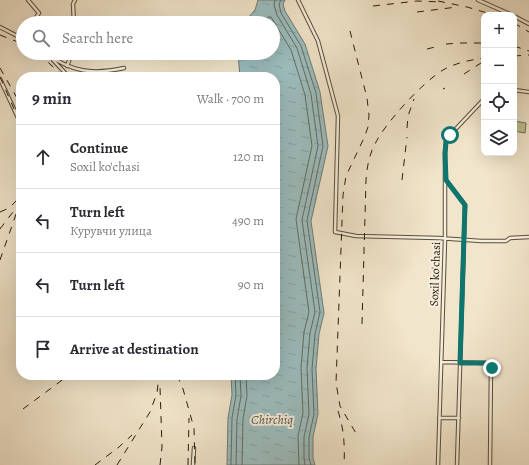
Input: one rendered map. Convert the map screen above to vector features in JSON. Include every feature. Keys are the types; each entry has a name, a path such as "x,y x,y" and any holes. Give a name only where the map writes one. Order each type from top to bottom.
{"street":[{"path":"28,0 39,13 37,16"},
{"path":"74,16 73,4 75,0"},
{"path":"298,0 318,41 338,116 335,232 356,236 438,238 445,240 506,241 510,238 529,237"},
{"path":"478,0 506,12"},
{"path":"517,17 529,24"},
{"path":"0,27 16,35"},
{"path":"53,60 64,72"},
{"path":"56,60 67,66 94,72 124,68"},
{"path":"67,66 69,60"},
{"path":"0,79 16,114"},
{"path":"517,90 529,92"},
{"name":"Soxil ko'chasi","path":"438,465 445,240 445,153 448,138 481,102"},
{"path":"446,180 465,205 457,465"},
{"path":"441,362 485,363 489,364 492,368 490,465"},
{"path":"439,418 459,418"},
{"path":"193,465 194,448"}],"green space":[{"path":"517,122 526,123 525,133 517,132"}],"water":[{"name":"Chirchiq","path":"258,0 285,0 283,4 285,11 305,44 320,92 328,146 311,221 324,313 319,334 316,369 318,414 313,437 313,458 315,465 227,465 228,418 232,395 231,380 280,380 280,72 240,72 239,60 280,60 280,16 250,16 255,10"}],"railway":[{"path":"373,6 417,1 443,2"},
{"path":"438,1 484,12"},
{"path":"417,12 457,7"},
{"path":"517,25 529,32"},
{"path":"350,31 367,98 369,115 368,127 364,138 346,176 343,195 336,383 340,406 357,435"},
{"path":"0,35 16,41"},
{"path":"446,44 481,43"},
{"path":"427,49 439,46"},
{"path":"517,47 529,51"},
{"path":"517,56 529,55"},
{"path":"362,324 366,180 371,152 387,125 415,93 425,84 452,65 481,59"},
{"path":"46,60 59,72"},
{"path":"464,74 481,63"},
{"path":"0,68 16,96"},
{"path":"0,77 16,114"},
{"path":"407,128 408,116 414,99"},
{"path":"402,180 407,137"},
{"path":"0,212 9,208 16,201"},
{"path":"0,229 16,208"},
{"path":"0,260 16,214"},
{"path":"23,409 62,380"},
{"path":"117,465 150,412 157,393 158,380"},
{"path":"179,380 194,428 195,465"},
{"path":"160,387 162,447 160,465"},
{"path":"338,411 344,438 344,465"},
{"path":"188,465 189,418"},
{"path":"95,465 132,435"}],"route":[{"path":"450,135 446,142 445,153 446,180 465,205 460,363 485,363 491,365 492,368"}]}
